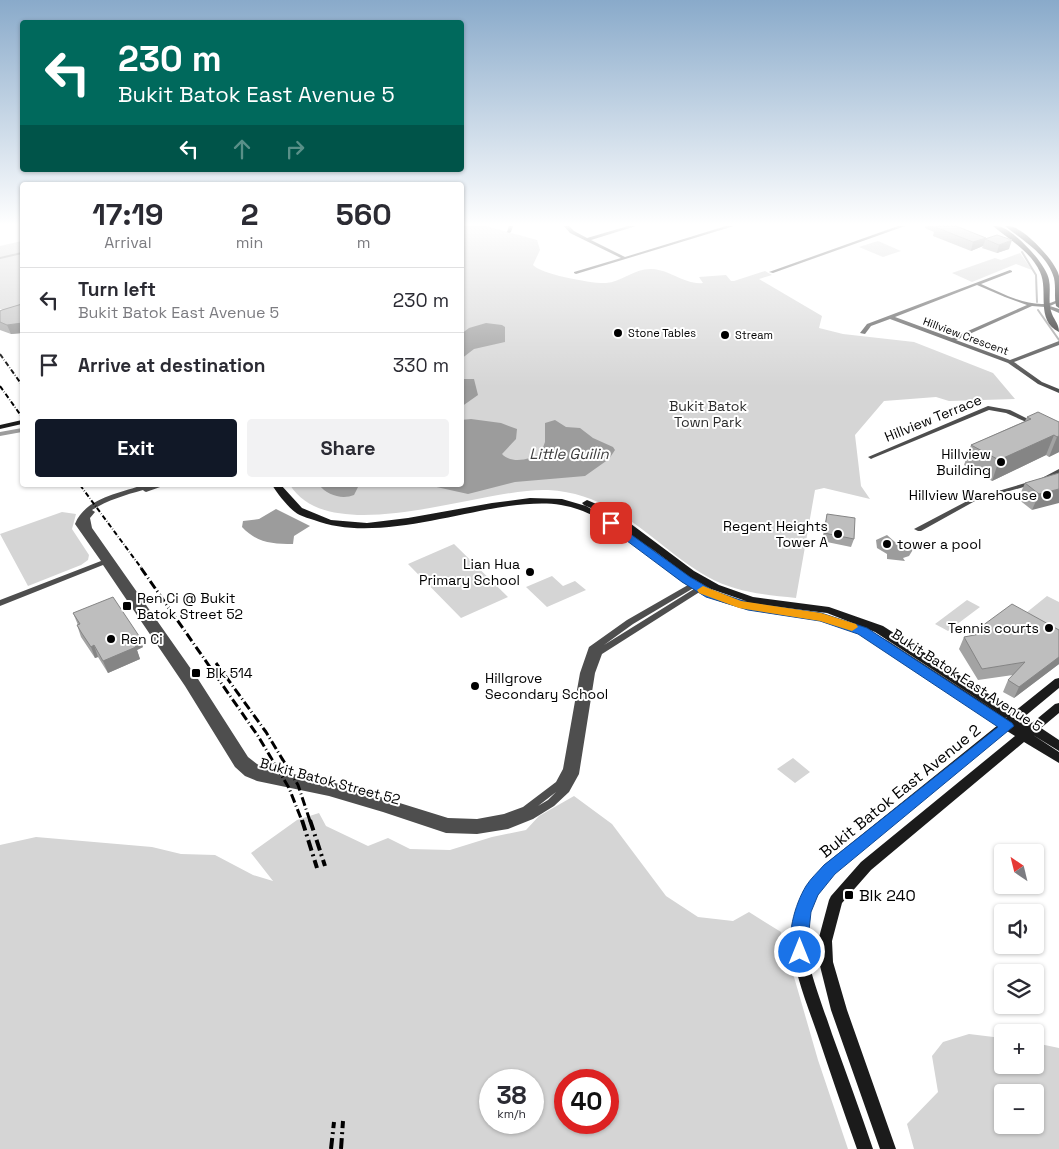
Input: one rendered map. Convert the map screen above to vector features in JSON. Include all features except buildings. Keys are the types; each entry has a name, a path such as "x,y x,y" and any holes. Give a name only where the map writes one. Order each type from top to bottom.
{"street":[{"name":"Hillview Crescent","path":"863,333 869,325 989,280"},
{"path":"1046,280 1045,306 1059,330"},
{"path":"978,284 1030,305 1053,306 1058,304 1056,280"},
{"path":"952,340 1030,305"},
{"path":"1045,306 1059,311"},
{"name":"Hillview Crescent","path":"890,317 1010,362 1040,383 1059,391"},
{"path":"1010,362 1058,343"},
{"name":"Hillview Terrace","path":"871,457 988,408 1008,410 1043,428"},
{"path":"0,425 20,420"},
{"path":"918,529 973,500 1036,482 1059,471"},
{"name":"Bukit Batok Street 52","path":"106,561 81,530 80,518 90,508 145,487"},
{"name":"Bukit Batok Street 52","path":"155,487 100,507 86,517 88,528 106,561 188,684 238,764 257,777 329,792 446,829 477,830 508,825 530,816 551,803 566,789 576,770 591,674 598,652 701,585"},
{"name":"Bukit Batok East Avenue 5","path":"278,487 288,500 309,514 333,522 360,526 396,524 520,501 549,500 590,510 701,585 739,604 821,617 862,631 1012,722 1059,758"},
{"name":"Bukit Batok East Avenue 5","path":"285,487 293,498 312,510 334,517 359,520 403,518 518,496 552,495 576,499 612,514 701,585"},
{"path":"0,603 106,561"},
{"name":"Bukit Batok East Avenue 2","path":"866,1149 805,973 800,952 799,932 811,891 829,870 1059,682"},
{"path":"888,1149 831,983 826,962 825,941 828,921 836,900 854,878 1059,707"},
{"name":"Bukit Batok East Avenue 5","path":"1028,733 1059,746"}],"green space":[{"path":"0,280 20,280 20,306 0,321 0,310 3,310 0,309"},
{"name":"Bukit Batok Town Park","path":"464,280 576,280 606,283 618,280 683,280 703,283 701,280 760,280 822,316 819,328 843,334 914,342 993,373 1015,399 949,401 936,397 884,401 855,435 861,486 870,499 824,488 815,490 796,598 750,592 718,582 688,564 615,511 595,501 573,494 548,490 520,492 449,505 373,515 339,513 310,504 292,487 464,487"},
{"path":"62,512 76,514 72,529 89,555 88,560 81,565 28,586 0,534"},
{"path":"454,544 508,597 461,618 408,564"},
{"path":"552,576 563,586 575,581 586,590 547,607 526,587"},
{"name":"Tennis courts","path":"1047,596 1059,602 1059,639 1021,617"},
{"path":"967,600 980,607 948,631 935,624"},
{"path":"793,758 810,772 795,783 777,769"},
{"path":"574,796 612,824 666,896 698,917 733,921 749,912 781,932 818,1060 848,1149 0,1149 0,845 36,837 152,847 181,854 215,855 253,875 273,881 251,853 297,820 319,813 326,826 368,846 388,838 410,849 450,850 492,837 526,830 539,816"},
{"path":"969,1034 994,1037 994,1074 1044,1074 1044,1045 1059,1048 1059,1149 914,1149 907,1124 938,1092 932,1056 943,1042"}],"water":[{"path":"486,323 502,325 505,327 505,342 474,349 464,357 464,332 469,328"},
{"path":"464,379 474,379 478,395 464,405"},
{"name":"Little Guilin","path":"464,420 501,423 517,429 516,439 502,454 510,459 532,458 541,453 545,442 545,423 555,420 566,427 580,428 593,438 613,447 615,450 609,459 585,476 515,482 468,494 436,487 464,487"},
{"path":"320,487 358,487 354,495 345,497 330,494"},
{"path":"276,509 310,526 294,536 293,544 265,542 253,536 242,527 243,521 259,519"},
{"name":"tower a pool","path":"887,535 895,542 910,547 909,549 914,548 909,556 903,558 905,561 887,559 887,554 877,548 876,540"}],"waterway":[{"path":"1036,280 1037,302"},
{"path":"1038,310 1059,340"},
{"path":"0,434 20,430"}],"railway":[{"path":"0,354 20,382"},
{"path":"0,386 20,414"},
{"path":"81,487 142,569"},
{"path":"141,568 258,736 289,788 302,821"},
{"path":"216,663 266,732 298,785 310,821"},
{"path":"302,820 317,868"},
{"path":"310,820 325,866"},
{"path":"341,1149 343,1121"},
{"path":"331,1149 334,1122"}],"slow traffic":[{"path":"703,590 739,604 821,617 852,627"}],"place":[{"name":"Stone Tables","path":"618,333"},
{"name":"Stream","path":"725,335"},
{"name":"Hillview Building","path":"1001,462"},
{"name":"Hillview Warehouse","path":"1047,495"},
{"name":"Regent Heights Tower A","path":"838,534"},
{"name":"tower a pool","path":"887,544"},
{"name":"Lian Hua Primary School","path":"530,572"},
{"name":"Ren Ci @ Bukit Batok Street 52","path":"127,606"},
{"name":"Tennis courts","path":"1049,628"},
{"name":"Ren Ci","path":"111,639"},
{"name":"Blk 514","path":"196,673"},
{"name":"Hillgrove Secondary School","path":"475,686"},
{"name":"Blk 240","path":"849,895"}],"route":[{"path":"611,523 700,589 729,602 821,617 862,631 1008,726 829,870 811,891 799,932 800,952"}]}
